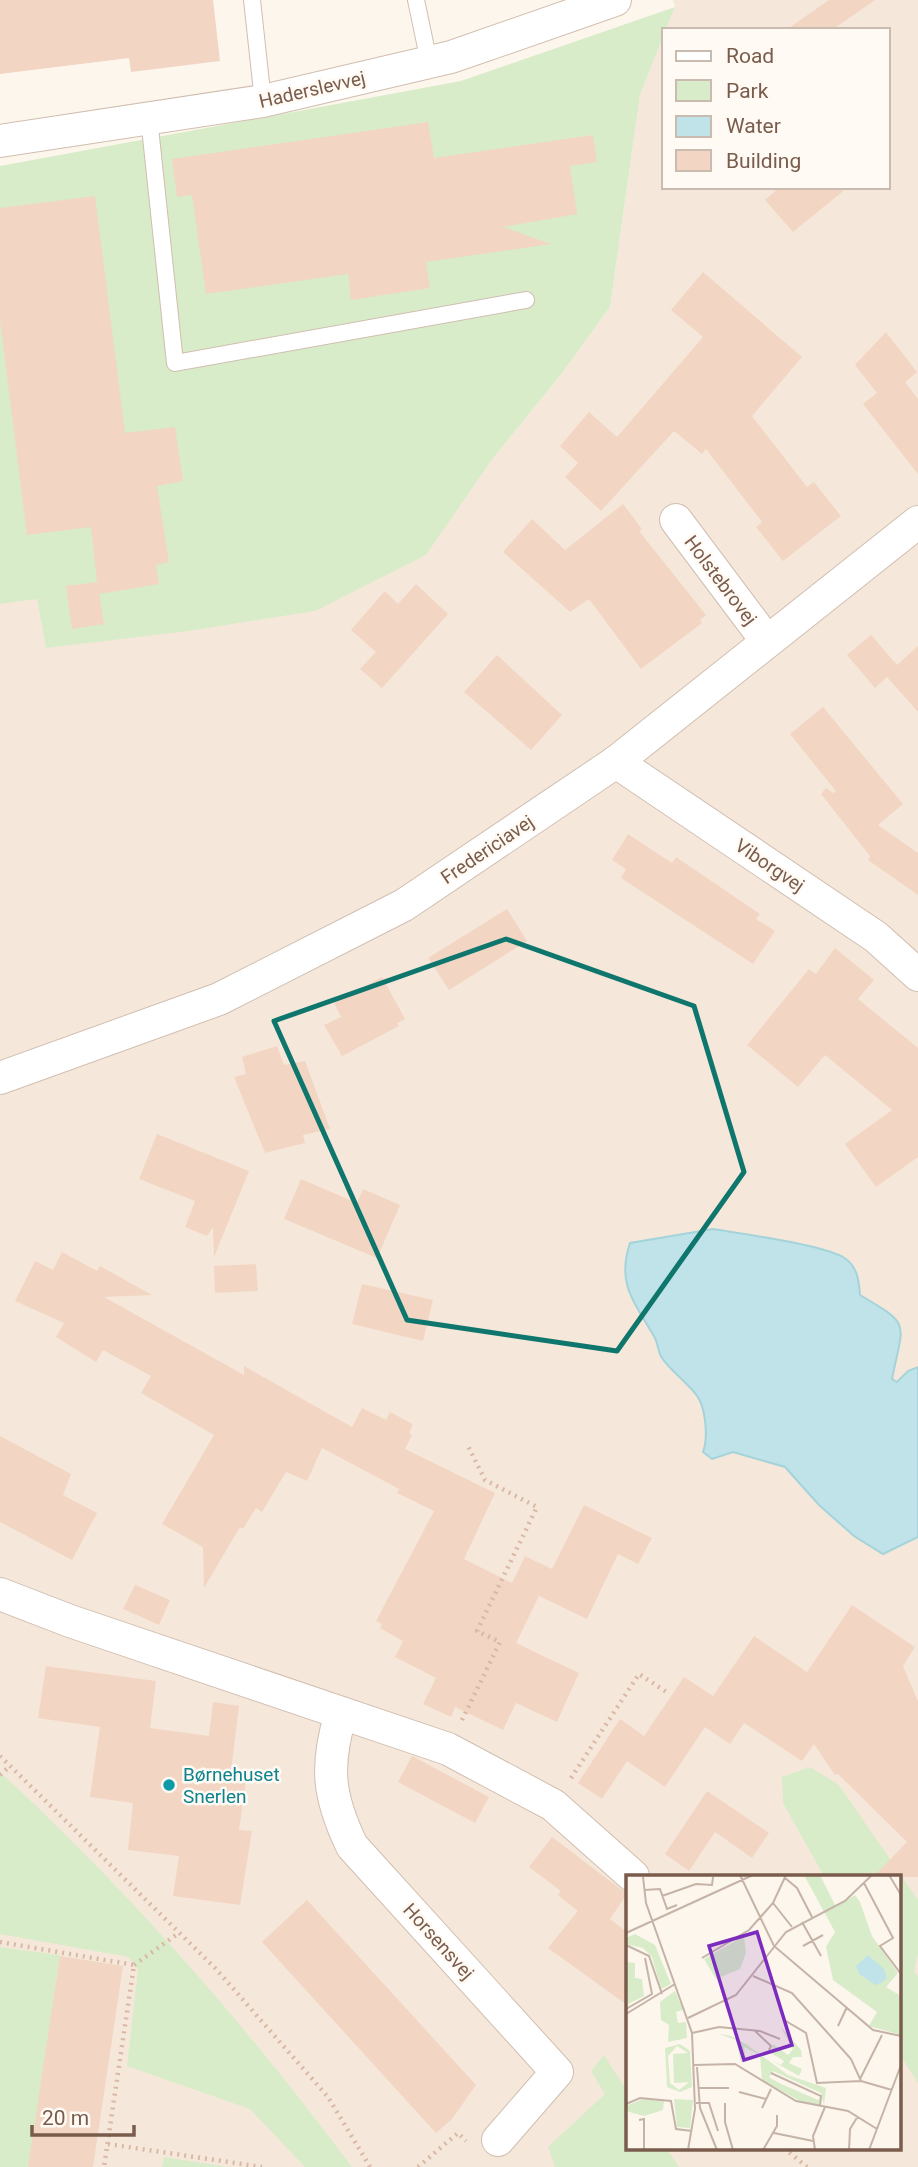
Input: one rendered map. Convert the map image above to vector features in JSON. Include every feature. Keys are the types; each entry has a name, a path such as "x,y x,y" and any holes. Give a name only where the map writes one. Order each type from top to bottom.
{"street":[{"name":"Haderslevvej","path":"0,141 263,101 429,62 615,0"},
{"name":"Holstebrovej","path":"676,520 766,640"},
{"name":"Fredericiavej","path":"0,1078 219,999 392,911 616,762 766,640 918,522"},
{"name":"Viborgvej","path":"616,762 876,937 918,975"},
{"path":"0,1594 448,1749 553,1805 631,1875"},
{"name":"Horsensvej","path":"341,1713 331,1747 330,1781 337,1815 352,1846 557,2072 486,2144"}],"lane":[{"path":"252,0 263,101"},
{"path":"416,0 429,62"},
{"path":"149,118 175,363 526,300"}],"path":[{"path":"448,1749 500,1642 477,1631 537,1507 485,1480 467,1444"},
{"path":"553,1805 639,1674 668,1693"},
{"path":"0,1756 216,1969 328,2097 370,2167"},
{"path":"0,1774 10,1766"},
{"path":"0,1942 134,1965 179,1933"},
{"path":"104,2167 134,1965"},
{"path":"418,2167 458,2133 486,2144"},
{"path":"108,2144 262,2167"},
{"path":"786,2150 807,2167"}],"highlighted area":[{"path":"506,939 694,1006 744,1172 617,1351 407,1320 274,1021"}],"shaded area":[{"path":"673,0 918,0 918,2167 0,2167 0,590 490,462 562,373 610,307 640,95 662,40 662,189 890,189 890,28 667,28 675,7"}],"green space":[{"path":"675,7 667,28 662,28 662,40 640,95 610,307 562,373 490,462 426,555 315,611 188,631 46,648 37,599 0,604 0,166 461,81"},
{"path":"810,1767 839,1785 918,1900 918,1953 914,1971 918,1977 918,2083 900,2055 900,1875 823,1875 783,1803 782,1777"},
{"path":"0,1772 95,1864 185,1961 271,2063 352,2167 305,2167 250,2109 127,2066 138,1970 129,1957 0,1934"},
{"path":"0,1947 60,1955 30,2167 0,2167"},
{"path":"604,2055 626,2089 626,2150 667,2150 679,2167 555,2167 548,2147 605,2094 591,2071"},
{"path":"164,2157 228,2167 162,2167"}],"water":[{"path":"713,1229 799,1244 843,1257 854,1269 860,1295 896,1320 901,1336 892,1379 897,1382 908,1371 918,1367 918,1537 883,1554 854,1536 819,1505 785,1467 733,1452 712,1459 703,1452 705,1418 699,1399 662,1358 655,1338 630,1293 625,1271 630,1243"}],"building":[{"path":"0,0 213,0 220,61 131,72 129,58 0,74"},
{"path":"829,0 875,0 835,28 789,28"},
{"path":"428,122 434,158 593,135 597,162 570,166 577,214 503,227 551,244 426,262 430,288 351,300 348,274 206,294 192,195 177,197 172,159"},
{"path":"778,189 846,189 793,232 765,200"},
{"path":"95,196 125,433 175,427 183,481 157,486 169,562 156,565 159,584 99,594 104,624 72,629 66,586 97,582 91,527 27,535 0,320 0,208"},
{"path":"703,272 802,357 752,416 807,487 814,482 841,516 783,561 756,527 762,522 706,449 702,454 674,431 601,511 565,477 578,463 560,446 589,412 617,437 703,337 671,310"},
{"path":"886,332 917,372 905,382 918,399 918,474 863,404 877,393 855,365"},
{"path":"623,504 642,529 639,531 706,615 700,620 702,623 641,669 589,599 570,612 503,552 532,519 565,550"},
{"path":"416,584 448,614 382,688 360,669 376,652 351,630 385,591 398,604"},
{"path":"871,635 897,665 918,646 918,712 887,677 875,688 847,655"},
{"path":"497,655 562,715 531,750 464,692"},
{"path":"823,707 903,804 878,825 918,853 918,895 868,860 870,856 821,794 826,788 833,793 836,791 790,734"},
{"path":"628,834 672,863 676,857 760,914 756,919 775,931 753,964 621,878 626,869 612,860"},
{"path":"507,909 527,941 449,990 428,958"},
{"path":"835,948 874,980 858,999 918,1048 918,1157 876,1187 845,1144 892,1110 825,1055 798,1087 747,1045 809,969 816,974"},
{"path":"382,977 405,1019 397,1023 399,1026 342,1056 324,1025 341,1017 334,1003"},
{"path":"277,1046 284,1065 305,1061 330,1129 303,1135 305,1143 265,1153 234,1077 246,1074 242,1057"},
{"path":"157,1134 249,1171 214,1257 213,1227 207,1236 185,1227 195,1201 139,1179"},
{"path":"301,1179 357,1203 363,1189 400,1205 377,1258 284,1219"},
{"path":"62,1252 97,1271 100,1266 152,1295 104,1297 244,1375 244,1366 352,1427 362,1408 386,1420 390,1412 413,1424 409,1433 412,1435 405,1449 495,1493 464,1559 512,1583 525,1556 552,1569 584,1505 652,1538 638,1564 618,1554 587,1619 539,1596 516,1643 579,1673 557,1722 516,1703 503,1730 455,1707 451,1717 423,1704 436,1678 395,1657 403,1641 380,1628 382,1624 376,1621 434,1511 397,1493 399,1489 322,1448 307,1481 286,1472 262,1512 256,1508 243,1529 240,1527 204,1588 203,1547 162,1524 214,1435 141,1393 151,1376 103,1350 96,1362 56,1337 64,1323 15,1301 35,1261 53,1270"},
{"path":"256,1264 258,1291 215,1293 214,1266"},
{"path":"362,1284 433,1300 423,1341 352,1324"},
{"path":"0,1436 71,1474 63,1495 97,1513 72,1560 0,1522"},
{"path":"135,1585 170,1600 159,1625 123,1609"},
{"path":"852,1605 915,1647 903,1666 918,1701 918,1877 875,1875 907,1842 838,1774 835,1775 814,1744 802,1761 744,1723 730,1744 705,1727 665,1787 627,1761 602,1799 578,1783 620,1719 644,1736 684,1677 713,1696 754,1636 807,1672"},
{"name":"Børnehuset Snerlen","path":"46,1666 156,1681 150,1728 209,1736 213,1702 239,1706 231,1771 247,1773 239,1830 252,1831 240,1905 173,1896 179,1856 128,1850 133,1803 90,1797 100,1727 38,1718"},
{"path":"412,1756 489,1797 475,1823 398,1782"},
{"path":"707,1791 769,1833 752,1858 715,1832 689,1871 665,1854"},
{"path":"552,1837 626,1893 610,1919 626,1931 626,2004 548,1948 578,1911 558,1895 561,1891 529,1867"},
{"path":"307,1900 476,2085 452,2119 436,2133 262,1942"},
{"path":"60,1956 123,1966 93,2167 28,2167"}],"place":[{"name":"Børnehuset Snerlen","path":"169,1785"}]}
